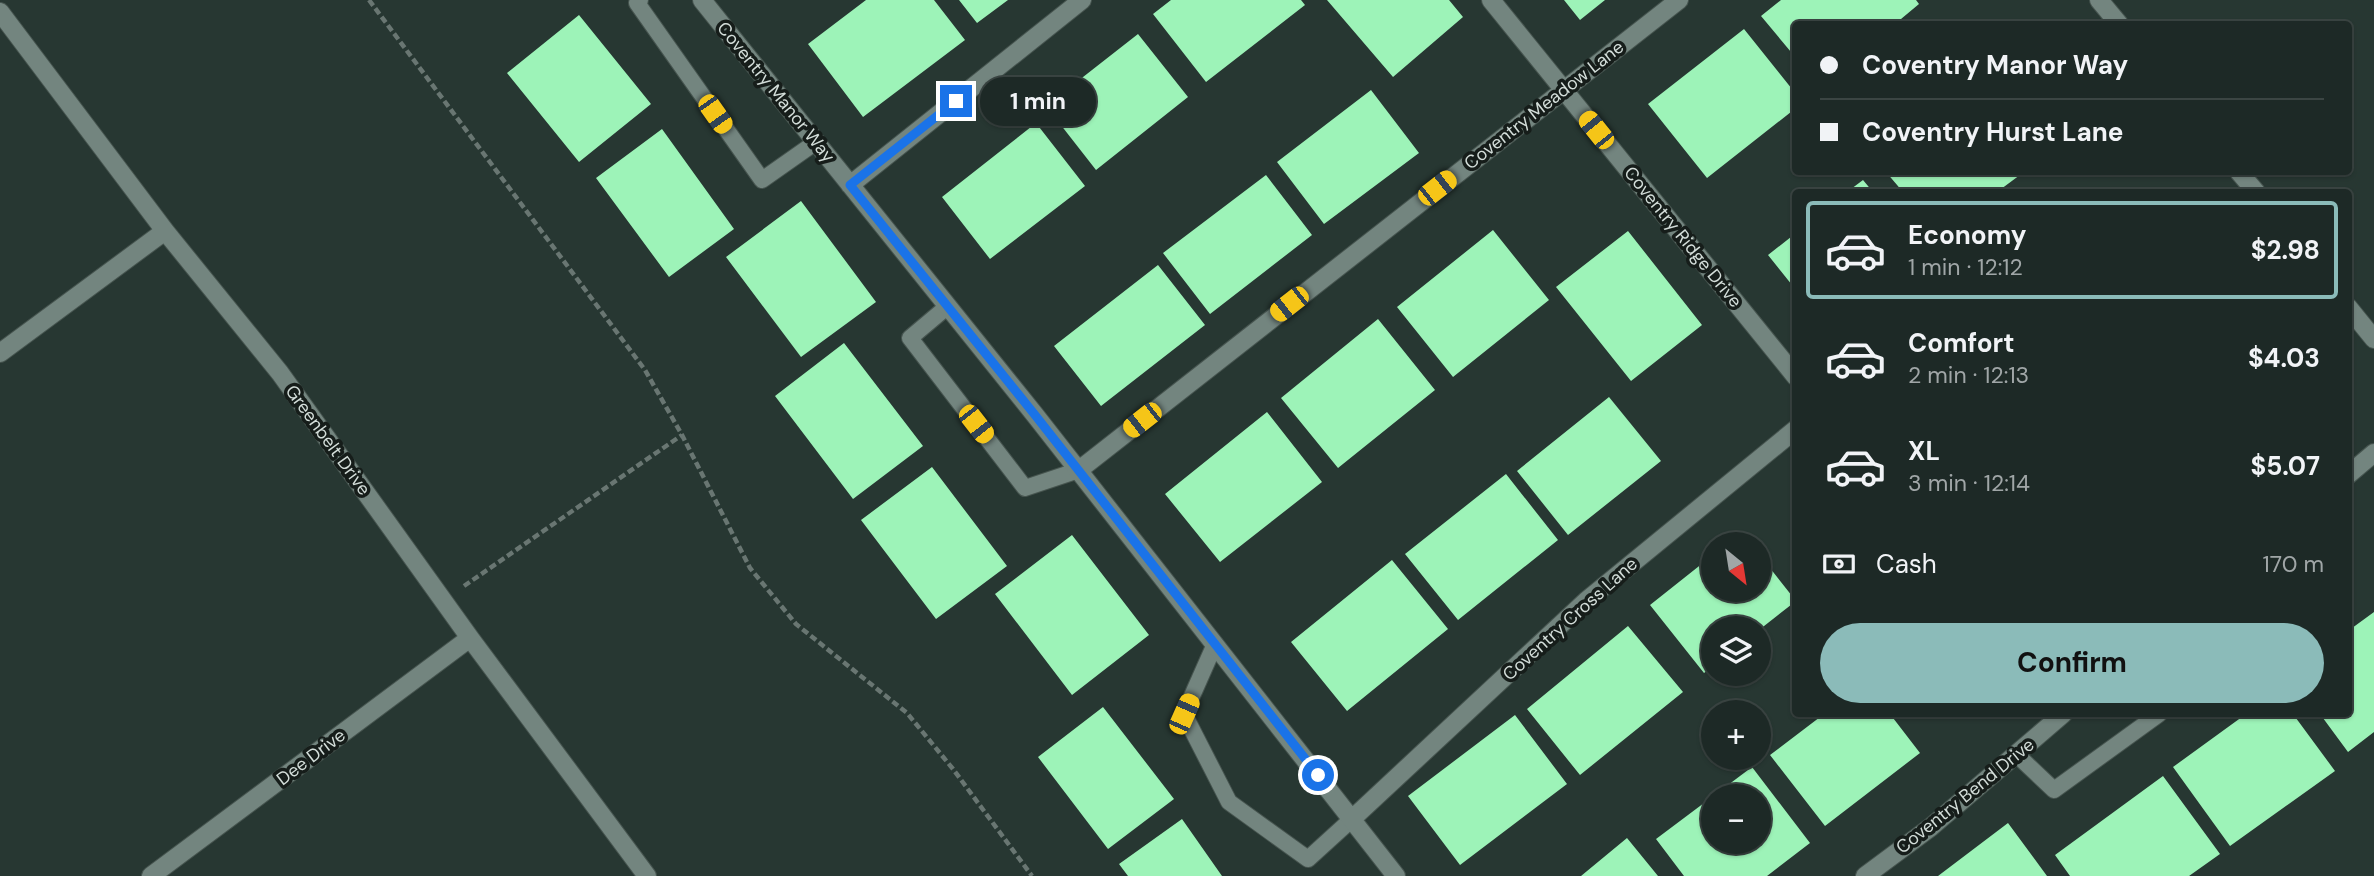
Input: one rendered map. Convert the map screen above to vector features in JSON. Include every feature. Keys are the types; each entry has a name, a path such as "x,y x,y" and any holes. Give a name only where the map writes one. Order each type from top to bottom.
{"street":[{"name":"Coventry Manor Way","path":"702,0 1079,470 1396,876"},
{"path":"850,185 1082,0"},
{"name":"Coventry Ridge Drive","path":"1491,0 1792,372"},
{"name":"Coventry Meadow Lane","path":"1079,470 1679,0"},
{"path":"2099,0 2116,21"},
{"name":"Greenbelt Drive","path":"0,12 164,231 280,373 470,638 647,876"},
{"path":"2242,175 2253,189"},
{"path":"0,353 164,231"},
{"path":"2352,312 2374,339"},
{"name":"Coventry Cross Lane","path":"1352,819 1586,601 1792,432"},
{"path":"2352,472 2374,453"},
{"name":"Dee Drive","path":"151,876 470,638"},
{"name":"Coventry Bend Drive","path":"1865,876 1931,827 2059,717"}],"lane":[{"path":"640,0 637,3 762,180 816,142"},
{"path":"948,306 910,338 1025,488 1079,470"},
{"path":"1215,644 1184,714 1229,802 1308,859 1352,819"},
{"path":"2016,754 2054,790 2155,717"}],"path":[{"path":"369,0 645,370 682,435 750,568 796,624 907,713 953,769 1032,876"},
{"path":"443,600 682,435"}],"building":[{"path":"866,0 934,0 965,40 863,117 808,44"},
{"path":"959,0 1008,0 977,23"},
{"path":"1171,0 1301,0 1305,5 1206,82 1153,14"},
{"path":"1327,0 1449,0 1463,17 1393,77"},
{"path":"1564,0 1605,0 1580,20"},
{"path":"1781,0 1916,0 1919,4 1899,21 1792,21 1792,53 1761,16"},
{"path":"579,15 651,104 579,162 507,73"},
{"path":"1744,29 1792,89 1792,111 1707,178 1648,104"},
{"path":"1138,34 1188,97 1096,170 1046,106"},
{"path":"1371,90 1419,153 1324,224 1277,162"},
{"path":"1036,123 1085,186 990,259 942,197"},
{"path":"662,129 734,229 669,277 596,178"},
{"path":"1266,175 1312,235 1210,314 1163,253"},
{"path":"1889,175 2020,175 2001,189 1900,189"},
{"path":"1863,180 1870,189 1851,189"},
{"path":"801,201 876,302 801,357 726,257"},
{"path":"1493,230 1549,300 1453,377 1397,307"},
{"path":"1628,231 1702,325 1631,381 1556,287"},
{"path":"1792,236 1792,285 1768,255"},
{"path":"1158,265 1205,325 1101,406 1054,346"},
{"path":"1378,319 1435,390 1338,468 1281,398"},
{"path":"844,343 923,446 853,499 775,396"},
{"path":"1609,397 1661,461 1568,535 1517,471"},
{"path":"1267,412 1322,482 1220,562 1165,494"},
{"path":"932,467 1007,566 936,619 861,520"},
{"path":"1506,474 1558,540 1458,620 1405,554"},
{"path":"1072,535 1149,635 1072,695 995,594"},
{"path":"1392,560 1448,629 1347,711 1291,642"},
{"path":"1701,565 1701,602 1771,602 1771,569 1792,596 1792,604 1771,621 1771,616 1701,616 1701,669 1650,605"},
{"path":"2374,612 2374,732 2348,752 2322,717 2352,717 2352,628"},
{"path":"1628,626 1683,692 1580,775 1527,709"},
{"path":"1103,707 1174,799 1108,849 1038,757"},
{"path":"1515,715 1567,784 1460,865 1408,796"},
{"path":"1820,717 1892,717 1920,753 1825,826 1771,754"},
{"path":"2242,717 2295,717 2335,771 2230,846 2173,767"},
{"path":"1748,770 1754,770 1765,784 1729,784"},
{"path":"2163,776 2220,854 2189,876 2070,876 2055,855"},
{"path":"1771,792 1810,843 1767,876 1684,876 1656,839 1701,805 1701,854 1771,854"},
{"path":"1182,819 1222,876 1128,876 1119,864"},
{"path":"2008,823 2047,876 1938,876"},
{"path":"1627,838 1658,876 1581,876"}],"route":[{"path":"956,101 850,185 1318,775"}]}
